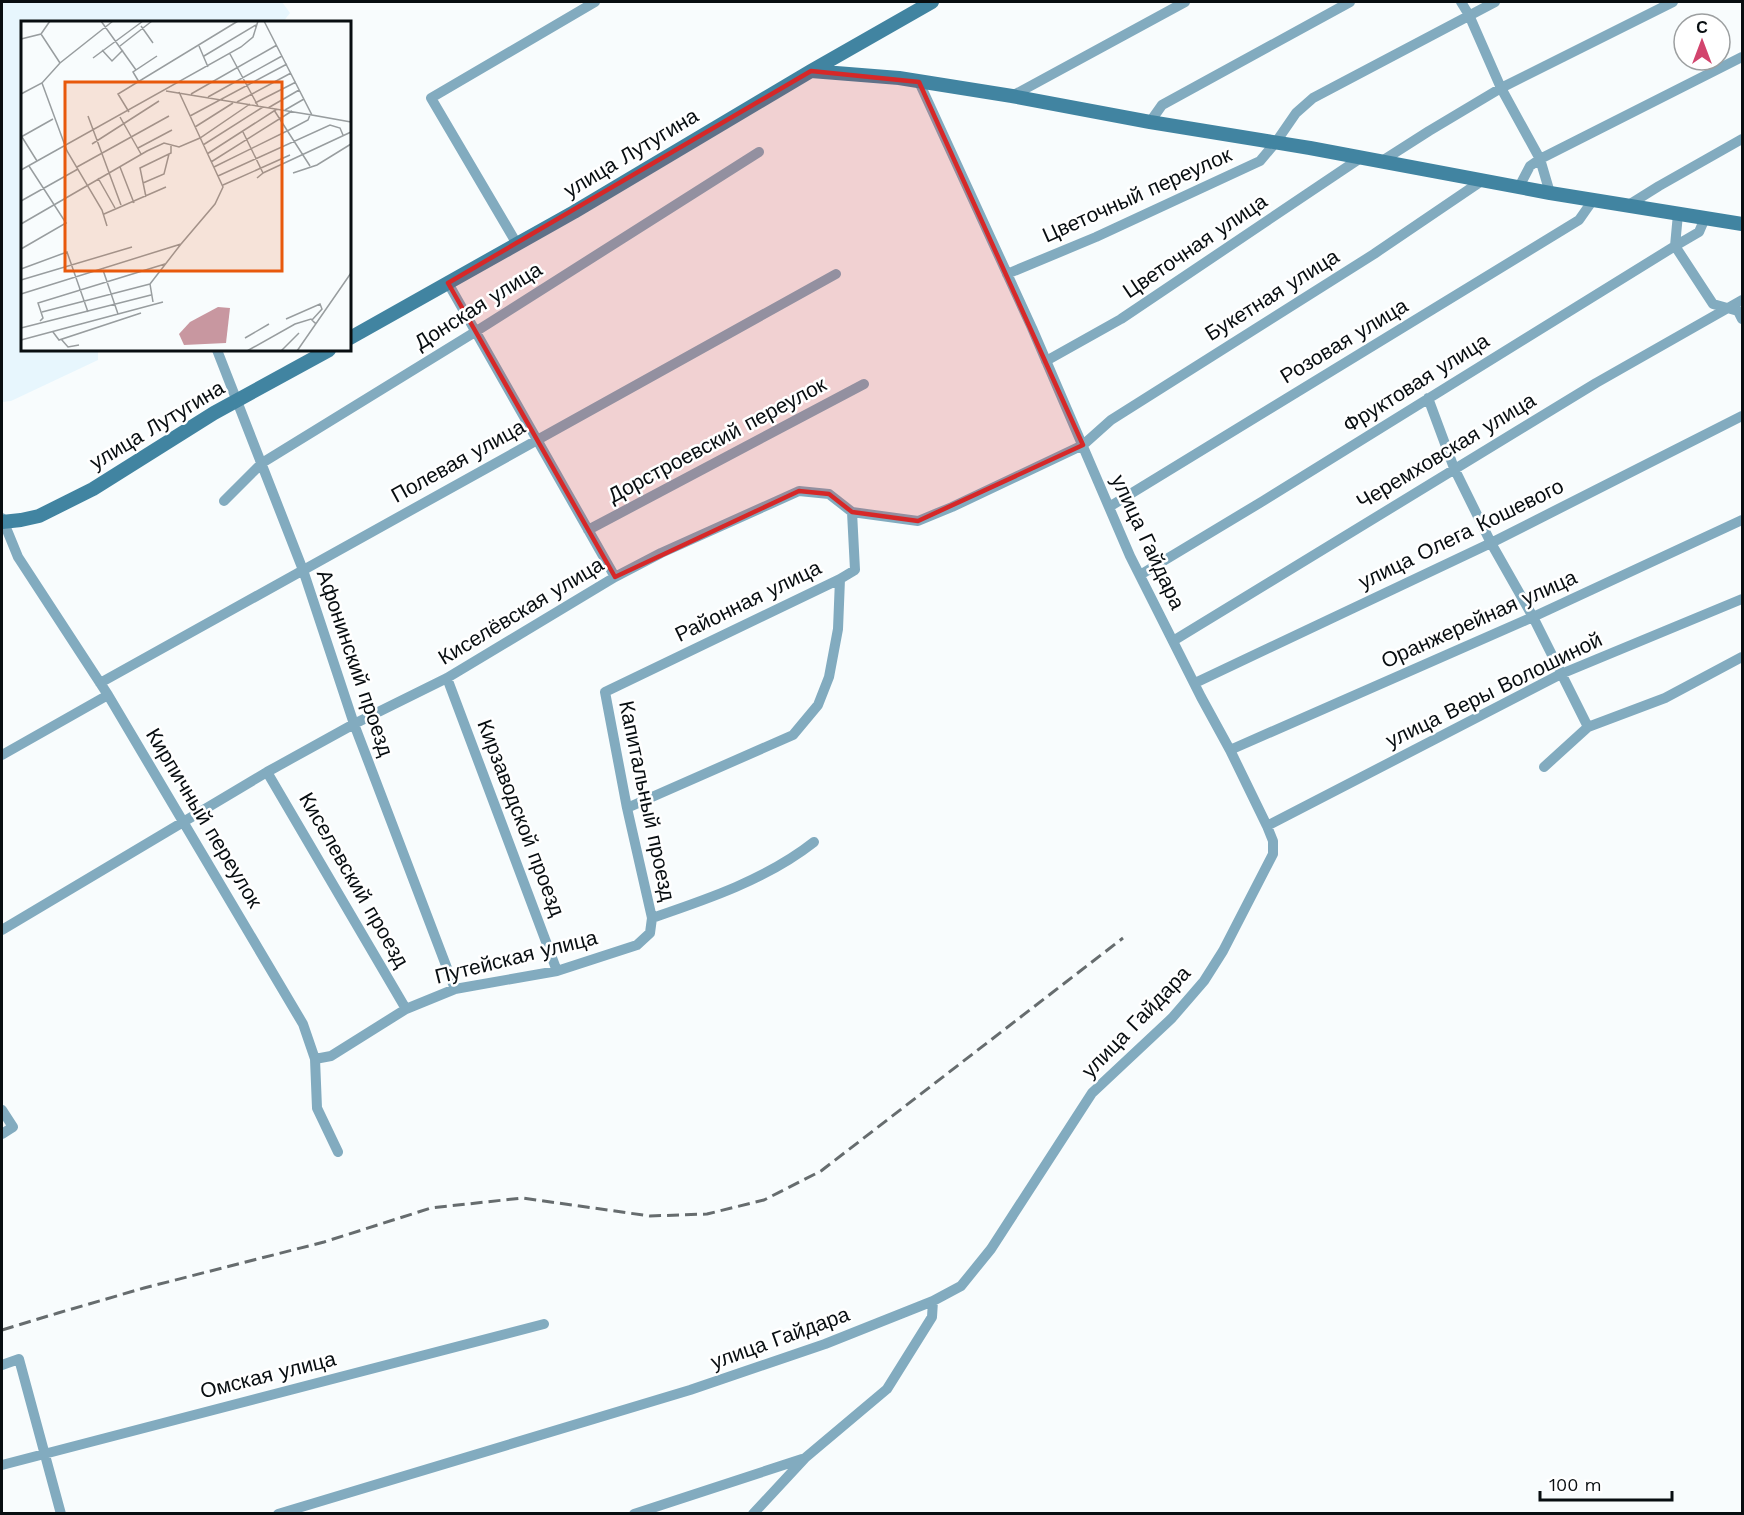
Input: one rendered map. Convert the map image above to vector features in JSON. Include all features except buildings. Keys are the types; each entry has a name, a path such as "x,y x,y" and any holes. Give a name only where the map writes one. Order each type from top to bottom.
{"main road":[{"name":"улица Лутугина","path":"351,337 574,212 932,2"},
{"path":"811,71 887,77 1012,96 1150,122 1362,157 1550,193 1743,224"},
{"name":"улица Лутугина","path":"2,521 39,516 93,489 214,413 327,351"}],"street":[{"path":"517,244 431,98 595,2"},
{"path":"1012,96 1185,2"},
{"path":"1150,122 1162,105 1350,2"},
{"path":"1461,2 1501,88 1540,159 1550,193"},
{"name":"Цветочный переулок","path":"1007,274 1096,237 1260,161 1296,113 1313,98 1495,2"},
{"path":"1382,161 1501,88 1673,2"},
{"path":"1519,187 1530,166 1540,159 1743,57"},
{"name":"улица Гайдара","path":"278,1514 310,1509 485,1451 690,1390 825,1344 933,1301 961,1286 984,1258 1092,1093 1172,1018 1204,981 1223,951 1273,854 1273,841 1267,826 1140,575 919,82"},
{"path":"1628,206 1659,186 1743,140"},
{"name":"Донская улица","path":"224,501 262,463 759,153"},
{"name":"Цветочная улица","path":"1046,361 1121,319 1362,157"},
{"name":"Букетная улица","path":"1083,446 1111,420 1374,254 1483,180"},
{"name":"Розовая улица","path":"1109,507 1579,220 1593,200"},
{"path":"1678,213 1675,246 1713,303 1738,311 1743,319"},
{"name":"Фруктовая улица","path":"1140,575 1699,232 1705,218"},
{"name":"Полевая улица","path":"100,683 836,274"},
{"path":"448,283 615,578"},
{"name":"Черемховская улица","path":"1173,641 1596,383 1743,300"},
{"name":"Афонинский проезд","path":"217,351 303,570 354,724 455,989"},
{"name":"Дорстроевский переулок","path":"588,530 864,384"},
{"path":"1428,398 1454,468 1588,727"},
{"name":"улица Олега Кошевого","path":"1195,683 1491,543 1743,416"},
{"name":"Киселёвская улица","path":"2,930 267,772 354,724 447,678 615,578 661,553 799,490 830,494 852,512 918,521 1083,446"},
{"name":"Районная улица","path":"605,692 855,570 852,512"},
{"name":"Оранжерейная улица","path":"1230,750 1533,617 1743,520"},
{"name":"Кирпичный переулок","path":"2,521 18,557 108,694 303,1024 315,1059 317,1108 338,1152"},
{"path":"627,808 793,735 818,705 829,678 838,629 840,579"},
{"name":"улица Веры Волошиной","path":"1267,826 1561,674 1743,599"},
{"path":"1544,767 1588,727 1665,698 1743,657"},
{"name":"Кирзаводской проезд","path":"447,678 557,971"},
{"name":"Капитальный проезд","path":"605,692 627,808 652,918"},
{"path":"2,755 108,694"},
{"name":"Киселевский проезд","path":"267,772 406,1009"},
{"path":"652,918 711,898 767,872 814,842"},
{"name":"Путейская улица","path":"315,1059 331,1056 406,1009 455,989 557,971 637,945 650,933 652,918"},
{"path":"2,1110 14,1127 2,1134"},
{"path":"753,1514 805,1458 887,1389 932,1317 933,1301"},
{"name":"Омская улица","path":"2,1465 544,1324"},
{"path":"2,1365 20,1359 61,1514"},
{"path":"634,1514 805,1458"}],"highlighted area":[{"path":"811,71 919,82 1083,445 918,521 852,512 829,494 799,491 615,577 448,283"}],"shaded area":[{"path":"2,2 282,2 290,13 284,21 21,21 21,351 98,351 98,360 11,401 2,402"}],"railway":[{"path":"2,1330 144,1288 324,1242 431,1208 522,1198 650,1216 707,1214 764,1200 821,1171 1123,938"}]}
